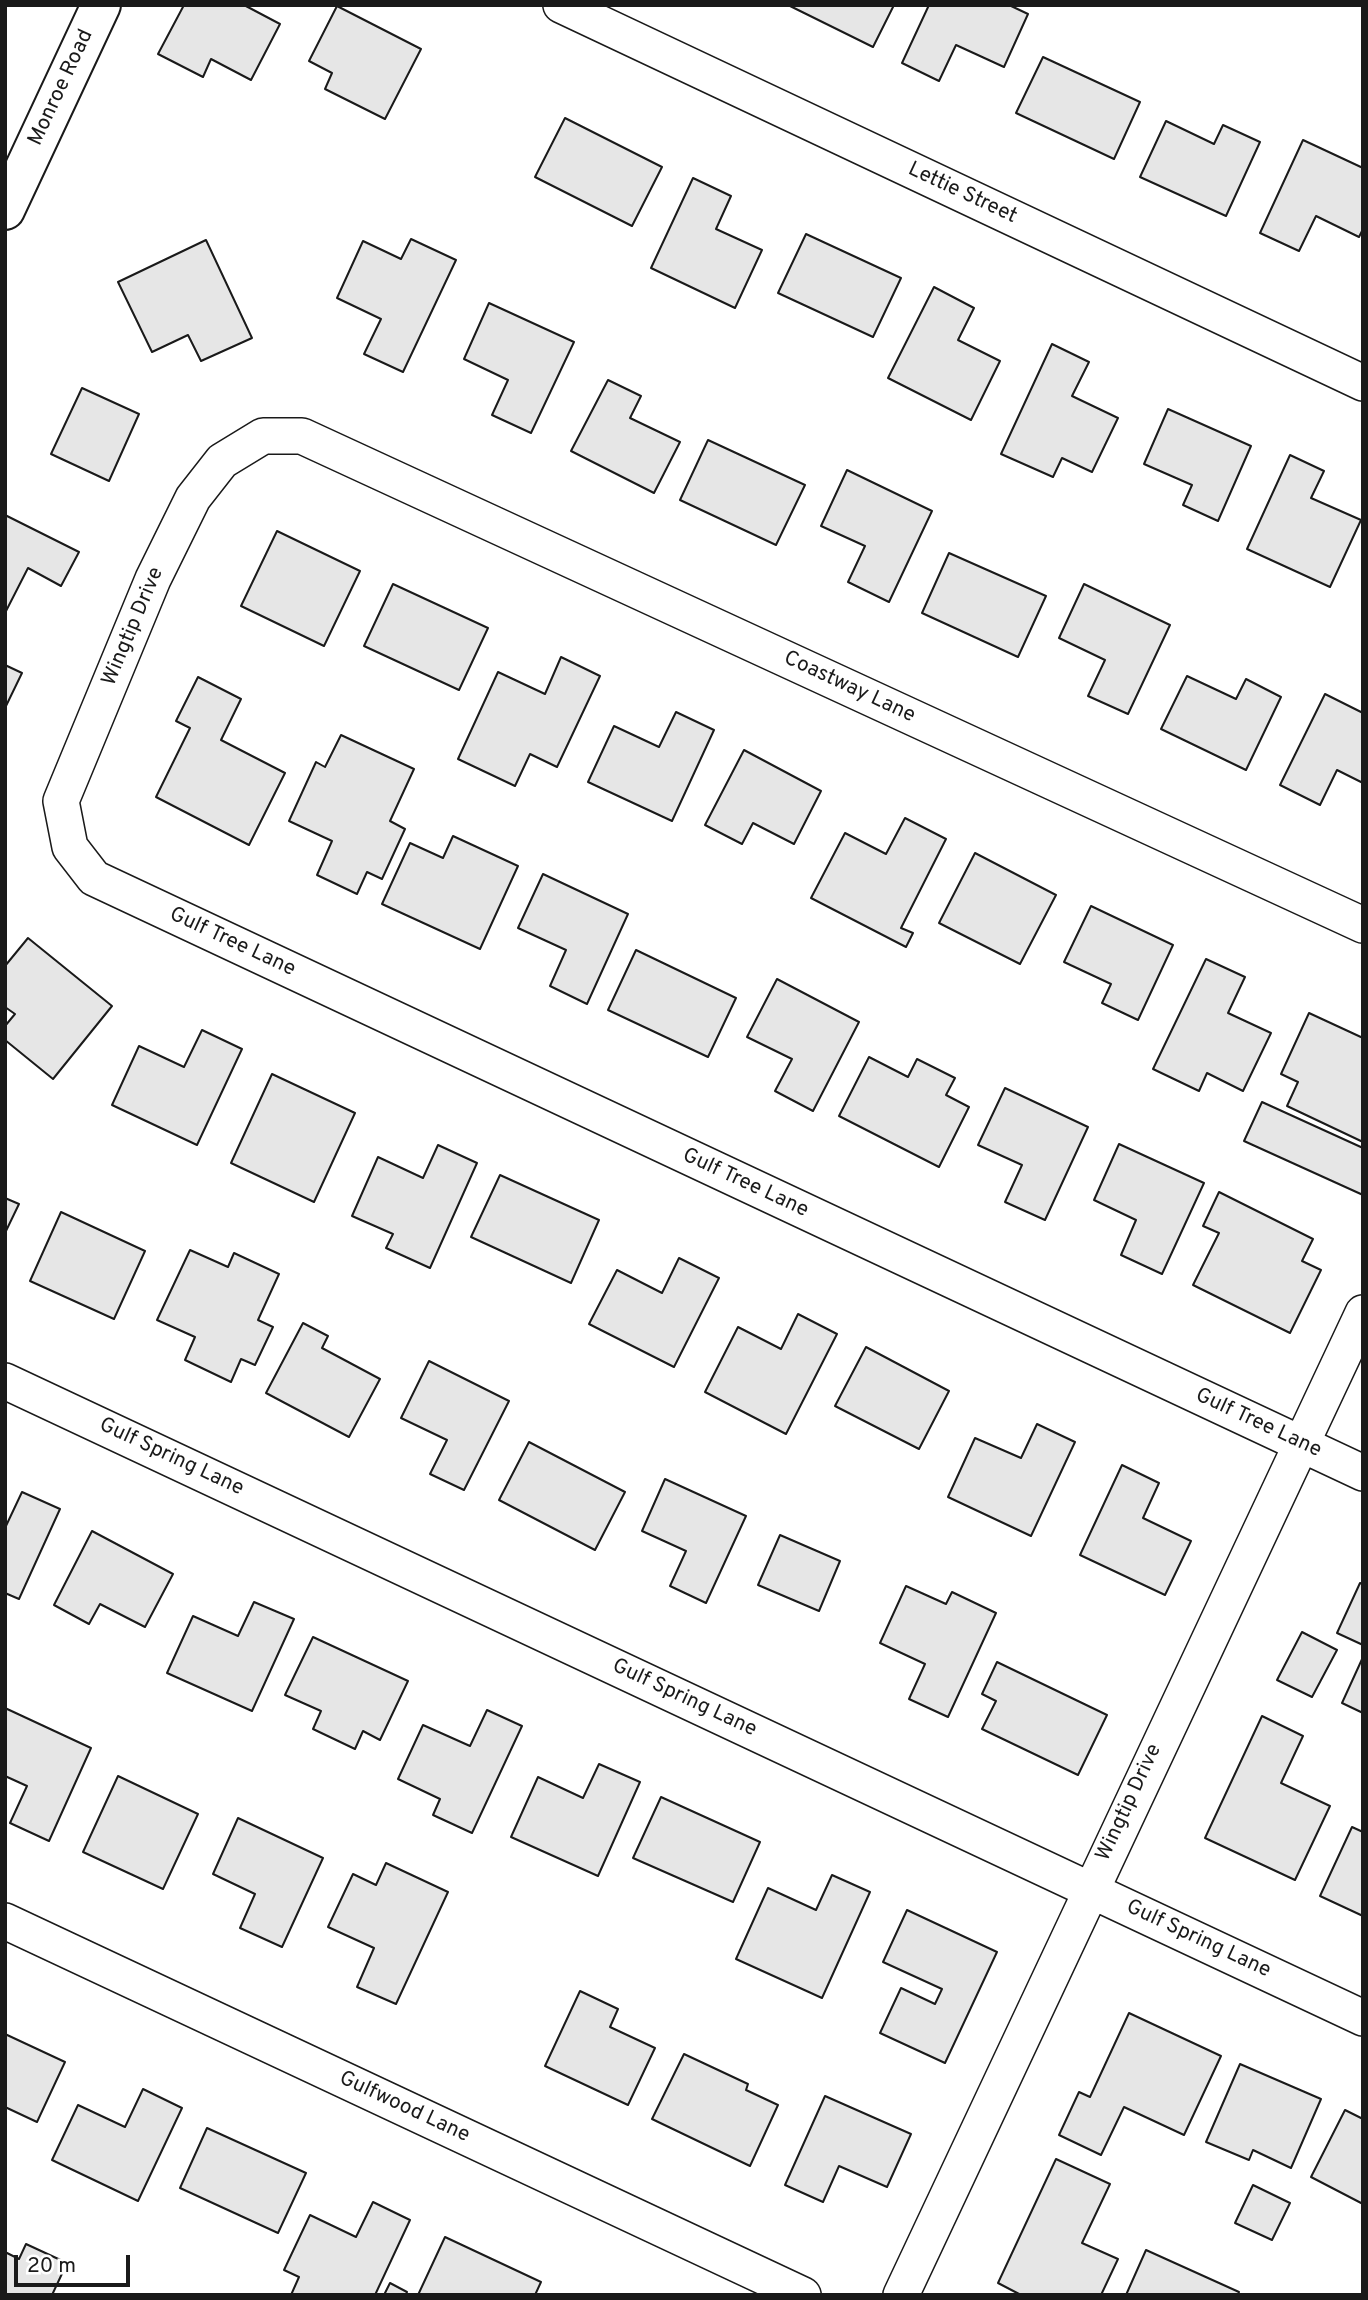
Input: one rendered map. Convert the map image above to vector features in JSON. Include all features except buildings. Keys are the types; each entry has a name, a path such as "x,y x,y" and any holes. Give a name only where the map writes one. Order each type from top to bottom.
{"main road":[{"name":"Monroe Road","path":"5,209 101,5"}],"street":[{"name":"Lettie Street","path":"561,5 1363,383"},
{"name":"Wingtip Drive","path":"127,894 94,878 70,847 61,801 153,579 193,498 222,461 263,436 302,436 335,452"},
{"name":"Coastway Lane","path":"335,452 1363,925"},
{"name":"Gulf Tree Lane","path":"127,894 1363,1473"},
{"name":"Wingtip Drive","path":"901,2295 1363,1312"},
{"name":"Gulf Spring Lane","path":"5,1381 1363,2018"},
{"name":"Gulfwood Lane","path":"5,1921 803,2295"}]}
